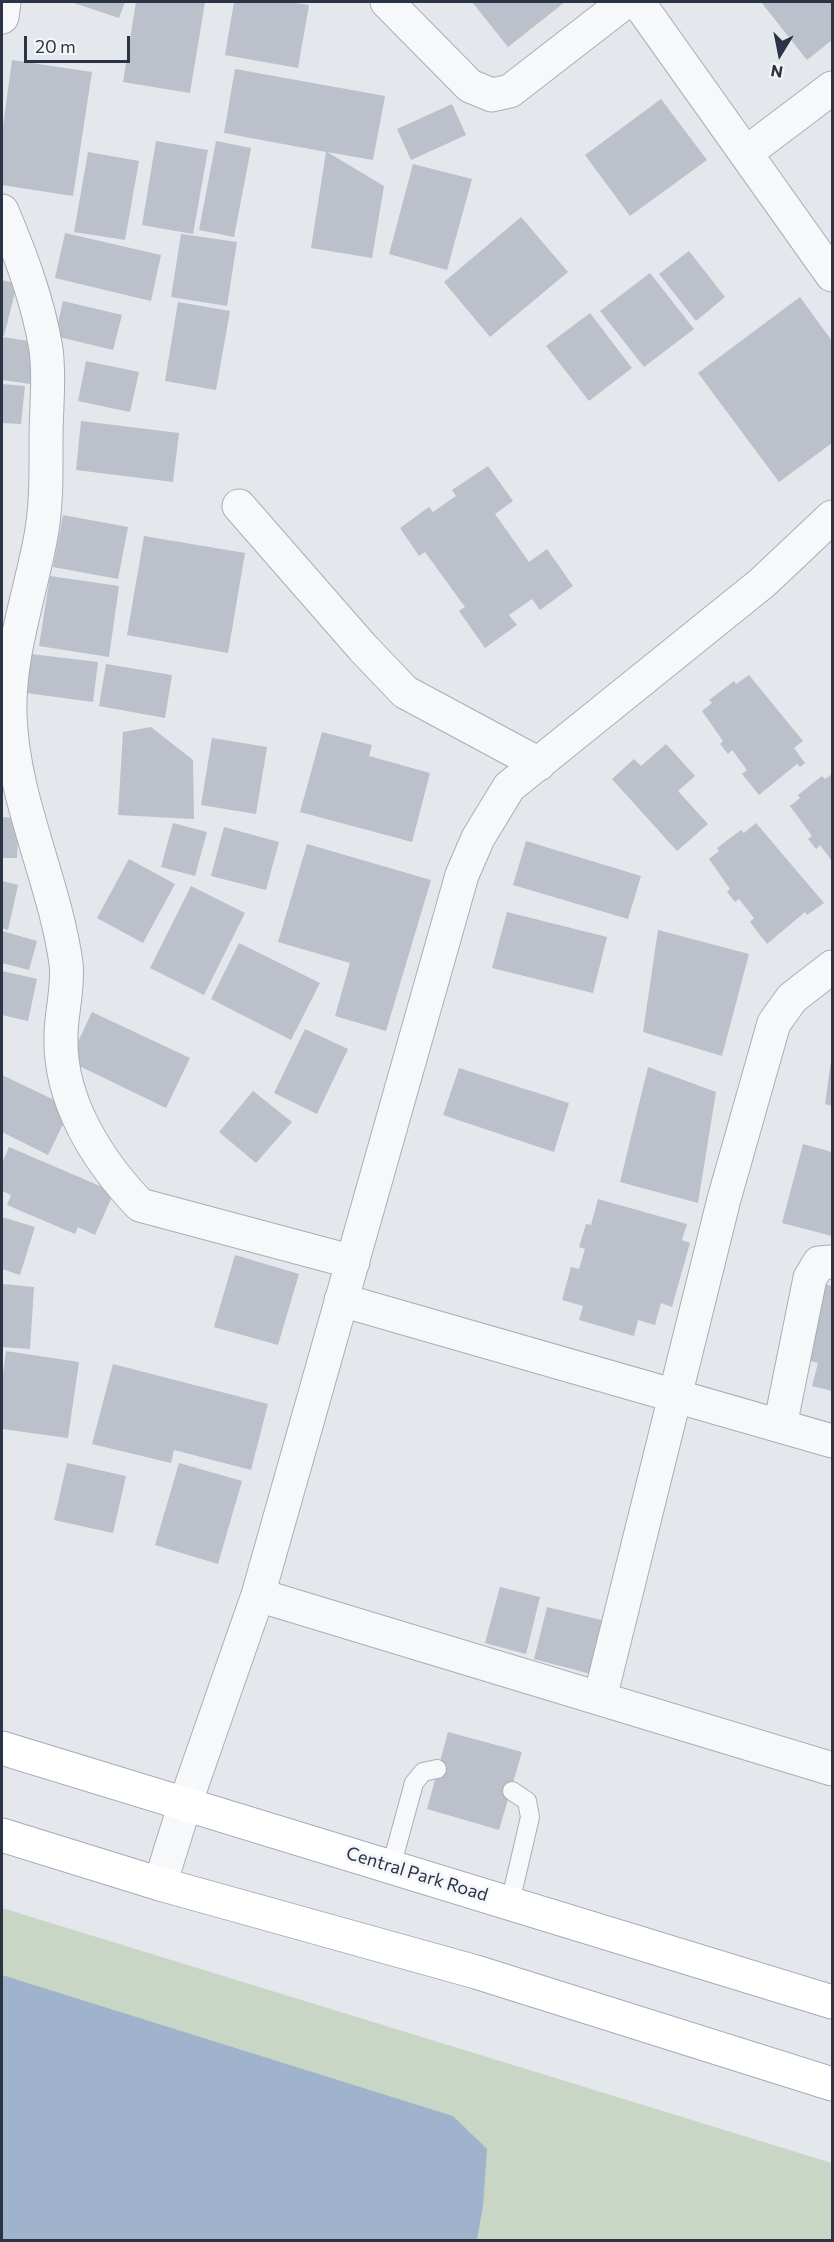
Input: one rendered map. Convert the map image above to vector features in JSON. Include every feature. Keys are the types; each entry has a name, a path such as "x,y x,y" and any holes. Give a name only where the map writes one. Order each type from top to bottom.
{"main road":[{"name":"Central Park Road","path":"2,1748 832,2002"},
{"path":"2,1835 160,1884 476,1972 832,2084"}],"street":[{"path":"2,17 4,2"},
{"path":"387,2 470,86 492,95 510,91 625,2"},
{"path":"638,2 832,275"},
{"path":"746,153 832,88"},
{"path":"2,211 32,285 46,351 46,495 41,538 13,670 10,715 17,773 46,884 60,927 66,968 60,1036 62,1076 84,1129 122,1186 140,1205 207,1225 352,1262"},
{"path":"239,506 363,648 405,692 538,764"},
{"path":"160,1884 185,1804 258,1595 462,875 478,838 509,787 762,583 832,517"},
{"path":"600,1698 724,1199 774,1023 792,998 832,967"},
{"path":"780,1426 810,1278 819,1263 832,1262"},
{"path":"341,1300 832,1441"},
{"path":"258,1595 832,1769"}],"lane":[{"path":"391,1867 414,1783 423,1772 437,1769"},
{"path":"510,1903 530,1817 527,1801 512,1791"}],"green space":[{"path":"2,1908 832,2163 832,2240 2,2240"}],"water":[{"path":"2,1975 453,2116 487,2149 483,2206 477,2240 2,2240"}],"building":[{"path":"71,2 125,2 119,18"},
{"path":"136,2 205,2 190,93 123,82"},
{"path":"234,2 289,2 309,5 298,68 225,55"},
{"path":"472,2 565,2 508,47"},
{"path":"761,2 832,2 832,40 807,60"},
{"path":"12,60 92,72 73,196 2,185 2,133"},
{"path":"235,69 385,96 373,160 327,152 384,186 372,258 311,248 326,152 224,133"},
{"path":"661,99 707,160 630,216 585,155"},
{"path":"452,104 466,135 411,160 397,129"},
{"path":"156,141 208,150 193,234 142,225"},
{"path":"216,141 251,148 234,237 199,230"},
{"path":"88,152 139,161 125,240 74,232"},
{"path":"413,164 472,179 447,270 389,254"},
{"path":"521,217 568,272 490,337 444,282"},
{"path":"65,233 161,255 151,301 55,278"},
{"path":"181,234 237,242 227,306 171,297"},
{"path":"689,251 725,297 696,321 659,274"},
{"path":"650,273 694,329 644,367 600,311"},
{"path":"2,280 17,284 4,336 2,335"},
{"path":"800,297 832,341 832,443 779,482 698,373"},
{"path":"63,301 122,315 113,350 55,336"},
{"path":"178,302 230,311 216,390 165,381"},
{"path":"590,313 632,368 589,401 546,346"},
{"path":"2,337 36,342 30,384 2,380"},
{"path":"86,361 139,372 130,412 78,401"},
{"path":"2,384 25,386 21,424 2,423"},
{"path":"81,421 179,433 173,482 76,470"},
{"path":"488,466 513,501 495,514 529,562 547,549 573,586 540,610 532,599 509,615 517,625 485,648 459,611 465,607 425,552 419,556 400,528 429,507 433,512 456,496 452,490"},
{"path":"63,515 128,527 118,579 53,567"},
{"path":"144,536 245,553 228,653 127,635"},
{"path":"50,576 119,586 109,657 39,646"},
{"path":"31,654 98,662 93,702 26,693"},
{"path":"106,664 172,675 165,718 99,706"},
{"path":"749,675 803,741 794,748 805,763 800,767 797,764 759,795 742,774 747,770 732,750 728,754 720,744 723,741 702,711 712,703 709,700 734,681 736,684"},
{"path":"151,727 193,760 194,819 118,815 123,732"},
{"path":"322,732 372,745 369,756 430,773 412,842 300,812"},
{"path":"212,738 267,747 256,814 201,805"},
{"path":"666,744 695,776 678,791 708,824 677,851 612,779 634,759 641,766"},
{"path":"832,774 832,861 820,845 816,849 808,839 812,836 790,806 800,798 798,795 822,776 825,779"},
{"path":"2,817 19,818 17,858 2,858"},
{"path":"173,823 207,832 195,876 161,867"},
{"path":"756,823 824,903 807,915 805,912 767,944 750,922 754,918 739,899 735,902 727,892 730,889 709,859 719,851 717,848 741,830 744,833"},
{"path":"224,827 279,842 266,890 211,876"},
{"path":"526,841 641,876 628,919 513,885"},
{"path":"307,844 431,880 386,1031 335,1016 350,963 278,942"},
{"path":"129,859 175,884 143,943 97,918"},
{"path":"2,881 18,885 8,930 2,928"},
{"path":"191,886 245,913 204,995 150,968"},
{"path":"507,912 607,937 593,993 492,968"},
{"path":"658,930 749,954 722,1056 643,1032"},
{"path":"2,931 37,941 29,970 2,963"},
{"path":"239,943 320,983 291,1040 211,999"},
{"path":"2,971 37,979 28,1021 2,1015"},
{"path":"92,1012 190,1058 166,1108 69,1061"},
{"path":"305,1029 348,1049 317,1114 274,1093"},
{"path":"832,1061 832,1106 825,1104"},
{"path":"648,1067 716,1092 698,1203 620,1182"},
{"path":"459,1068 569,1103 554,1152 443,1115"},
{"path":"2,1075 71,1108 48,1155 2,1132"},
{"path":"253,1091 292,1122 256,1163 219,1132"},
{"path":"803,1144 832,1152 832,1236 782,1223"},
{"path":"9,1147 114,1192 95,1235 78,1227 75,1234 7,1205 11,1195 2,1191 2,1163"},
{"path":"598,1199 687,1224 682,1240 690,1243 672,1307 661,1303 655,1325 638,1320 634,1336 579,1320 583,1306 562,1300 571,1267 579,1269 585,1249 579,1247 586,1224 591,1225"},
{"path":"2,1217 35,1227 20,1275 2,1269"},
{"path":"235,1255 299,1274 278,1345 214,1327"},
{"path":"821,1283 832,1286 832,1391 812,1386 818,1363 804,1359"},
{"path":"2,1284 34,1287 30,1349 2,1347"},
{"path":"6,1351 79,1362 68,1438 2,1429 2,1382"},
{"path":"113,1364 268,1404 251,1470 174,1450 171,1463 92,1444"},
{"path":"67,1463 126,1476 113,1533 54,1520"},
{"path":"179,1463 242,1481 218,1564 155,1545"},
{"path":"500,1587 540,1597 526,1654 485,1643"},
{"path":"547,1607 605,1621 591,1674 534,1659"},
{"path":"448,1732 522,1752 499,1830 427,1809"}]}
